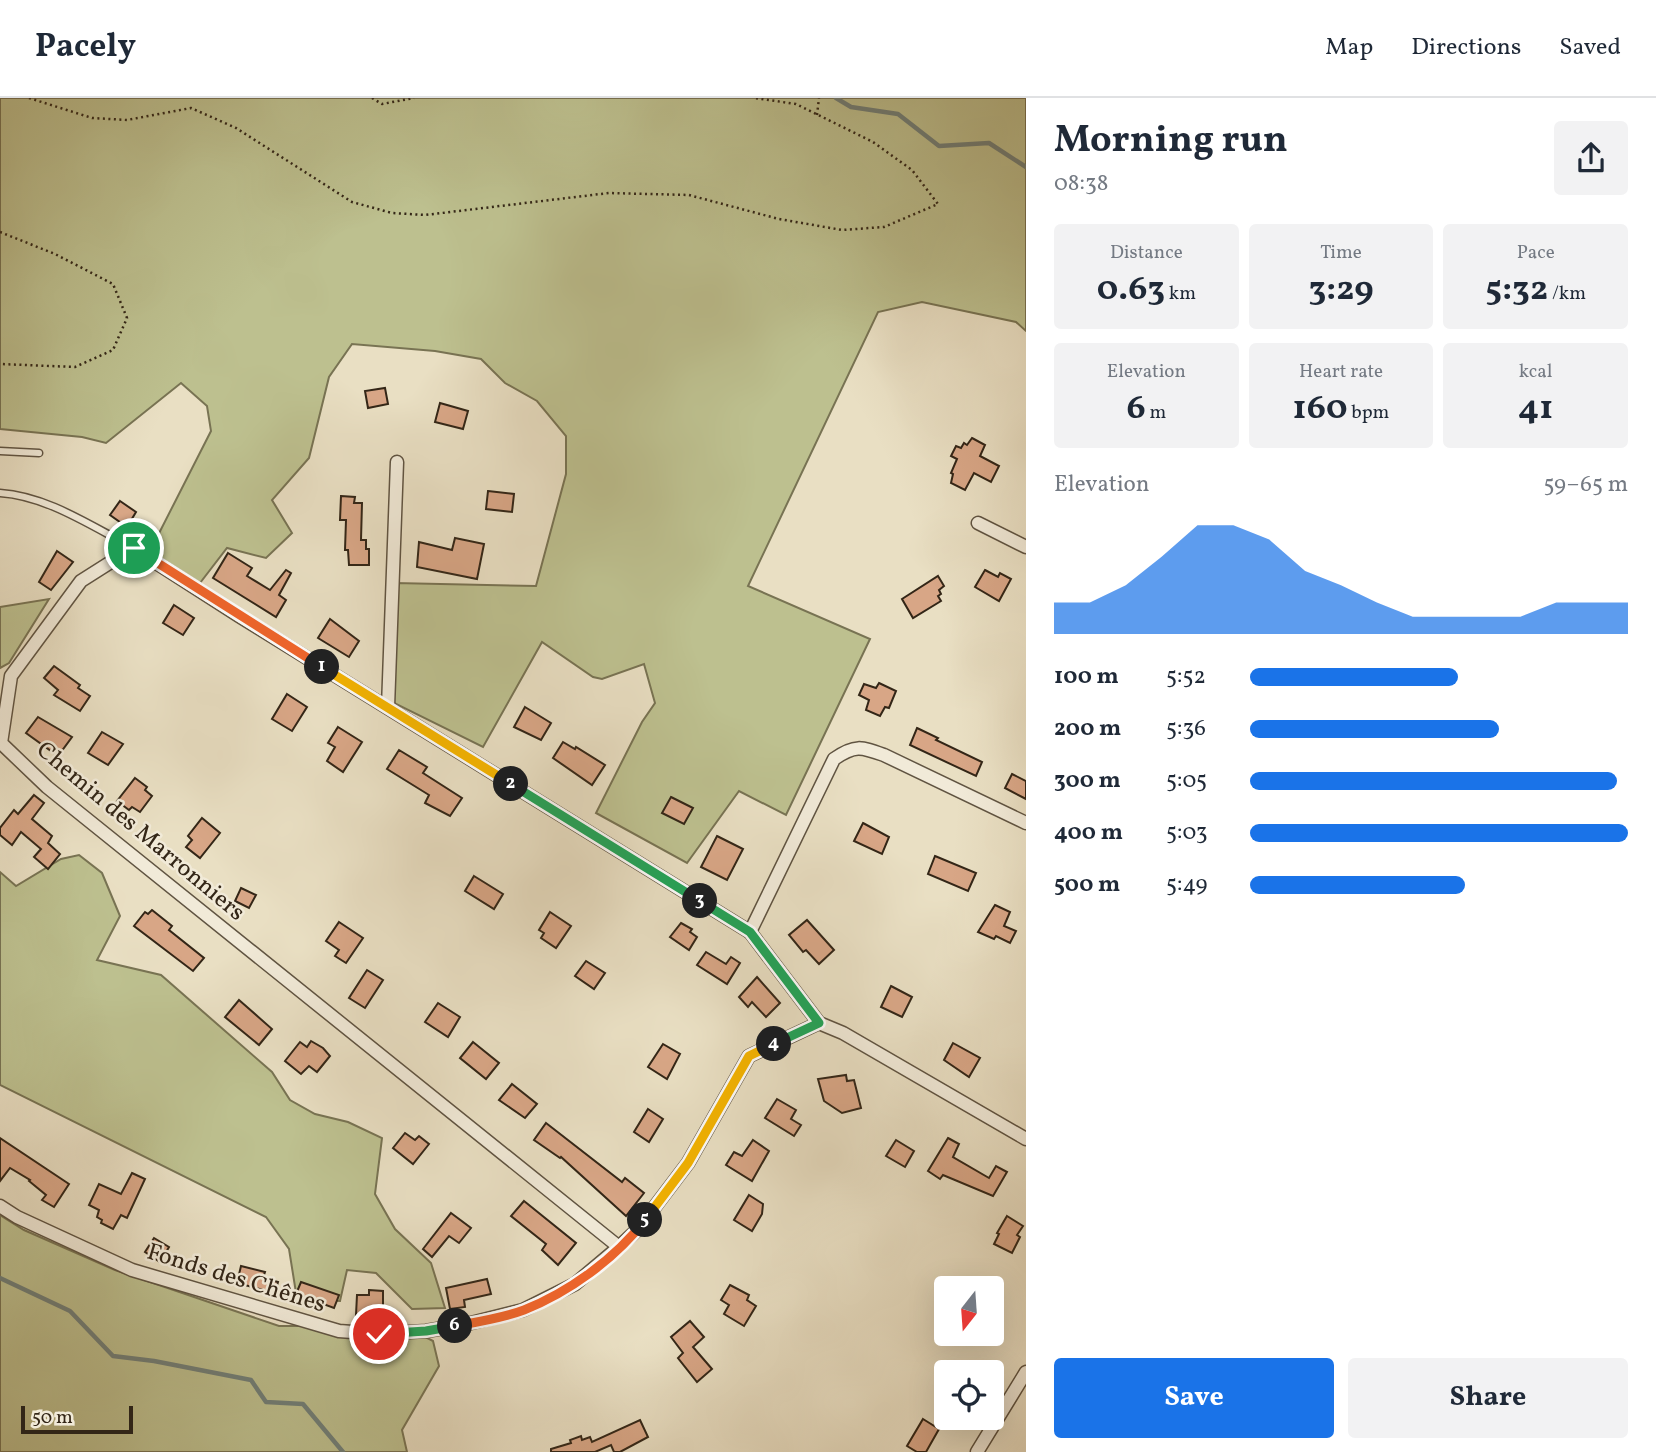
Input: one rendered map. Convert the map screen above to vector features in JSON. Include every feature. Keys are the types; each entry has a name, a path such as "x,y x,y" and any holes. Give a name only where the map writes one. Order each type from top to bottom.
{"street":[{"path":"388,707 397,462"},
{"path":"978,523 1026,547"},
{"path":"134,548 750,932 819,1023 843,1033 1026,1139"},
{"name":"Chemin des Marronniers","path":"134,548 81,582 11,676 1,743 57,796 619,1247"},
{"path":"750,932 834,759 846,751 861,747 884,755 1026,823"},
{"name":"Fonds des Chênes","path":"0,1206 17,1217 132,1270 339,1331 379,1334 426,1331 523,1310 575,1284 638,1229 688,1163 749,1056 819,1023"},
{"path":"977,1452 1026,1371"}],"lane":[{"path":"0,452 39,453"},
{"path":"0,493 49,505 134,548"}],"path":[{"path":"29,98 92,118 127,120 191,108 236,128 352,202 392,213 425,215 610,193 689,195 779,219 842,230 884,227 938,204 912,170 873,142 796,104 755,98"},
{"path":"372,98 382,104 414,98"},
{"path":"817,115 819,98"},
{"path":"0,232 55,254 113,284 127,318 113,350 75,367 0,364"}],"green space":[{"path":"0,98 1026,98 1026,331 1016,322 922,302 878,312 748,586 870,639 786,815 739,791 687,863 596,813 642,722 655,703 644,664 602,679 593,677 542,642 483,747 392,702 395,583 536,586 566,474 566,436 537,401 505,383 481,359 435,351 352,344 329,377 309,458 272,500 292,533 266,558 227,548 200,583 150,551 211,431 207,406 181,383 106,443 82,437 0,429"},
{"path":"49,599 9,663 0,668 0,607"},
{"path":"79,855 102,873 120,916 97,960 161,975 272,1072 290,1100 315,1114 348,1122 382,1138 375,1194 395,1229 431,1263 445,1308 412,1309 376,1273 347,1270 340,1301 297,1299 289,1249 266,1217 0,1085 0,872 16,886 61,859"},
{"path":"0,1215 24,1230 115,1270 279,1326 405,1326 433,1341 439,1366 402,1430 407,1452 0,1452"}],"building":[{"path":"385,388 388,404 368,408 365,391"},
{"path":"440,403 468,411 463,429 435,422"},
{"path":"972,438 985,445 980,456 999,466 991,482 974,473 965,490 951,483 951,473 957,459 951,456 956,446 961,448 964,443 967,445"},
{"path":"488,491 514,494 512,512 486,509"},
{"path":"341,496 355,497 354,503 362,503 361,540 366,540 366,549 369,549 369,565 349,565 348,550 345,550 346,520 340,520"},
{"path":"120,501 136,512 127,527 110,515"},
{"path":"455,538 484,544 477,579 417,567 419,542 452,550"},
{"path":"57,551 73,562 51,590 39,582"},
{"path":"228,553 252,568 247,576 270,590 286,570 291,573 279,595 286,600 276,617 213,578"},
{"path":"985,570 998,577 1000,573 1011,579 999,601 975,587"},
{"path":"938,576 944,586 939,590 941,601 913,618 902,599"},
{"path":"174,605 194,618 183,635 163,623"},
{"path":"330,619 359,641 349,657 318,638"},
{"path":"54,666 90,696 80,711 54,695 58,690 44,678"},
{"path":"879,683 896,691 889,708 885,707 880,716 866,710 869,700 859,695 864,684 876,688"},
{"path":"287,694 307,707 292,731 272,719"},
{"path":"525,707 551,723 541,740 514,727"},
{"path":"38,717 72,737 58,756 26,733"},
{"path":"338,727 362,742 343,772 327,761 335,747 328,743"},
{"path":"917,728 982,762 976,776 910,745"},
{"path":"102,732 123,744 108,765 88,753"},
{"path":"563,742 605,765 592,785 553,758"},
{"path":"399,750 427,767 423,773 462,798 450,816 425,803 429,795 387,769"},
{"path":"1012,774 1026,781 1026,799 1005,788"},
{"path":"135,778 147,787 145,790 152,796 140,812 132,807 129,810 117,801"},
{"path":"34,795 44,803 32,819 52,836 48,843 60,854 48,869 34,857 41,849 21,832 12,845 0,835 0,828 14,810 18,814"},
{"path":"671,797 693,808 684,824 662,813"},
{"path":"202,818 220,833 200,858 186,847 192,840 188,836"},
{"path":"863,823 889,837 882,854 854,841"},
{"path":"717,836 743,849 727,880 701,867"},
{"path":"935,856 976,873 968,891 928,874"},
{"path":"474,876 503,894 494,909 465,891"},
{"path":"241,888 256,895 249,908 235,901"},
{"path":"995,905 1010,912 1004,926 1016,931 1010,943 978,932"},
{"path":"152,910 172,926 169,930 204,958 193,971 134,926 145,912 148,914"},
{"path":"550,912 571,926 556,948 541,938 544,933 539,930"},
{"path":"807,920 834,950 819,964 806,950 803,952 789,935"},
{"path":"339,922 363,938 346,963 335,956 339,950 326,941"},
{"path":"681,923 692,929 690,932 697,937 689,950 670,937"},
{"path":"706,952 726,964 731,957 740,963 727,984 697,965"},
{"path":"586,961 605,973 594,989 575,976"},
{"path":"367,970 383,980 365,1008 349,998"},
{"path":"757,977 780,1003 766,1017 752,1002 748,1007 739,997"},
{"path":"891,986 912,997 902,1017 881,1007"},
{"path":"239,1000 272,1029 259,1045 225,1017"},
{"path":"438,1003 460,1017 448,1037 425,1022"},
{"path":"311,1041 330,1056 317,1072 309,1066 301,1074 285,1061 300,1042 307,1047"},
{"path":"473,1042 499,1063 486,1079 460,1058"},
{"path":"953,1043 980,1058 969,1077 944,1060"},
{"path":"663,1044 680,1054 667,1079 648,1067"},
{"path":"846,1075 847,1081 854,1080 861,1108 842,1113 824,1101 818,1079"},
{"path":"512,1084 537,1104 525,1118 499,1100"},
{"path":"777,1099 796,1110 791,1119 801,1125 794,1136 765,1118"},
{"path":"648,1109 663,1119 649,1142 634,1132"},
{"path":"546,1123 622,1182 625,1178 644,1193 626,1216 561,1157 534,1140"},
{"path":"405,1133 415,1140 419,1136 429,1144 413,1164 393,1148"},
{"path":"0,1138 69,1184 54,1207 42,1200 46,1195 30,1180 10,1168 0,1181"},
{"path":"948,1138 959,1144 953,1157 989,1178 996,1166 1007,1172 993,1196 943,1175 940,1179 928,1171"},
{"path":"753,1140 769,1151 752,1181 726,1165 734,1152 742,1156"},
{"path":"896,1140 914,1151 905,1167 886,1156"},
{"path":"132,1173 145,1179 127,1218 121,1215 113,1229 101,1223 102,1220 97,1217 99,1210 89,1205 99,1184 121,1194"},
{"path":"749,1195 763,1204 762,1214 752,1231 734,1220"},
{"path":"524,1201 576,1243 558,1265 542,1250 546,1244 511,1216"},
{"path":"451,1213 471,1228 459,1243 449,1236 432,1257 423,1249"},
{"path":"1007,1216 1023,1226 1017,1235 1020,1237 1012,1253 994,1244"},
{"path":"154,1238 169,1247 160,1262 145,1252"},
{"path":"241,1266 265,1272 263,1278 278,1282 275,1293 237,1283"},
{"path":"487,1279 491,1294 464,1300 465,1307 450,1309 446,1288"},
{"path":"301,1282 339,1295 334,1308 296,1294"},
{"path":"730,1285 749,1295 747,1300 756,1306 744,1326 724,1314 729,1305 721,1300"},
{"path":"369,1290 383,1291 383,1316 356,1315 357,1295 369,1295"},
{"path":"690,1321 704,1337 693,1347 712,1369 697,1382 678,1358 683,1353 671,1337"},
{"path":"923,1419 934,1426 934,1430 938,1430 926,1452 917,1452 907,1446"},
{"path":"640,1420 648,1437 620,1452 614,1452 611,1445 595,1452 551,1452 551,1449 571,1443 570,1440 581,1436 582,1440 590,1437 592,1442"}],"waterway":[{"path":"836,98 851,107 898,114 939,146 989,143 1026,167"},
{"path":"0,1278 70,1311 113,1356 251,1380 266,1402 303,1404 343,1452"}],"route":[{"path":"134,548 239,616 750,932 819,1023 749,1056 688,1163 638,1229 575,1284 523,1310 426,1331 379,1334"}]}
